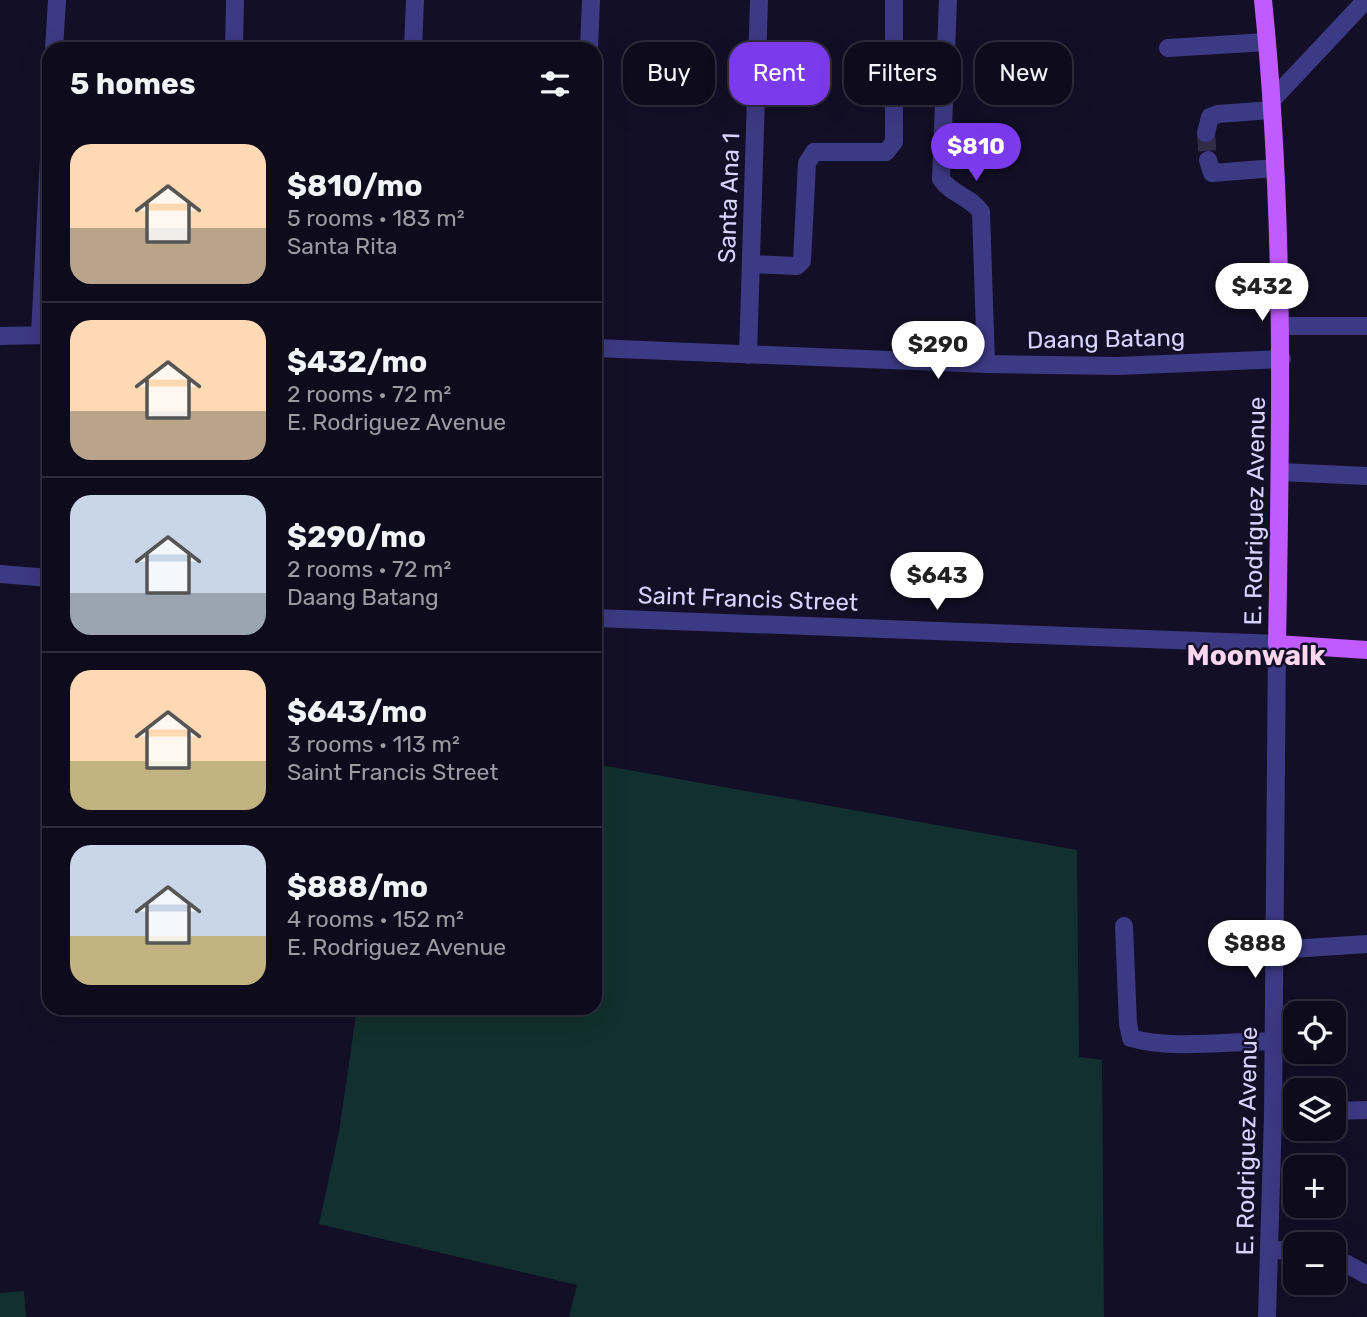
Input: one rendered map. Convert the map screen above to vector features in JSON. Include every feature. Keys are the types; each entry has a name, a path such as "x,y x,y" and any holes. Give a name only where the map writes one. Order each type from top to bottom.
{"main road":[{"name":"E. Rodriguez Avenue","path":"1263,0 1272,105 1282,326 1278,644"},
{"path":"1278,644 1367,650"}],"street":[{"path":"54,42 57,0"},
{"path":"234,42 235,0"},
{"path":"413,42 415,0"},
{"path":"589,42 591,0"},
{"name":"Santa Ana 1","path":"748,355 759,0"},
{"path":"752,264 797,266 802,261 807,163 814,152 873,154 886,152 894,142 894,0"},
{"path":"948,0 941,179 946,187 977,206 981,212 986,364"},
{"path":"1206,133 1210,117 1272,105 1366,0"},
{"path":"1168,48 1267,42"},
{"path":"1208,160 1212,173 1274,168"},
{"path":"1282,326 1366,325"},
{"path":"0,336 42,335"},
{"name":"Daang Batang","path":"602,348 986,364 1117,366 1282,359"},
{"path":"1280,472 1367,476"},
{"path":"0,574 42,577"},
{"name":"Saint Francis Street","path":"602,618 1278,644"},
{"name":"E. Rodriguez Avenue","path":"1267,1317 1273,1115 1278,644"},
{"path":"1124,926 1128,1024 1131,1038 1157,1042 1274,1041"},
{"path":"1275,950 1367,944"},
{"path":"1346,1111 1367,1110"},
{"path":"1273,1115 1283,1115"},
{"path":"1270,1251 1283,1250"},
{"path":"1346,1264 1367,1275"}],"green space":[{"path":"602,765 1077,850 1079,1057 1102,1060 1104,1317 569,1317 577,1285 319,1224 339,1132 356,1015 602,1015"},
{"path":"24,1291 26,1317 0,1317 0,1293"}],"tunnel":[{"path":"1206,133 1208,160"}],"district":[{"name":"Moonwalk","path":"1256,655"}]}
